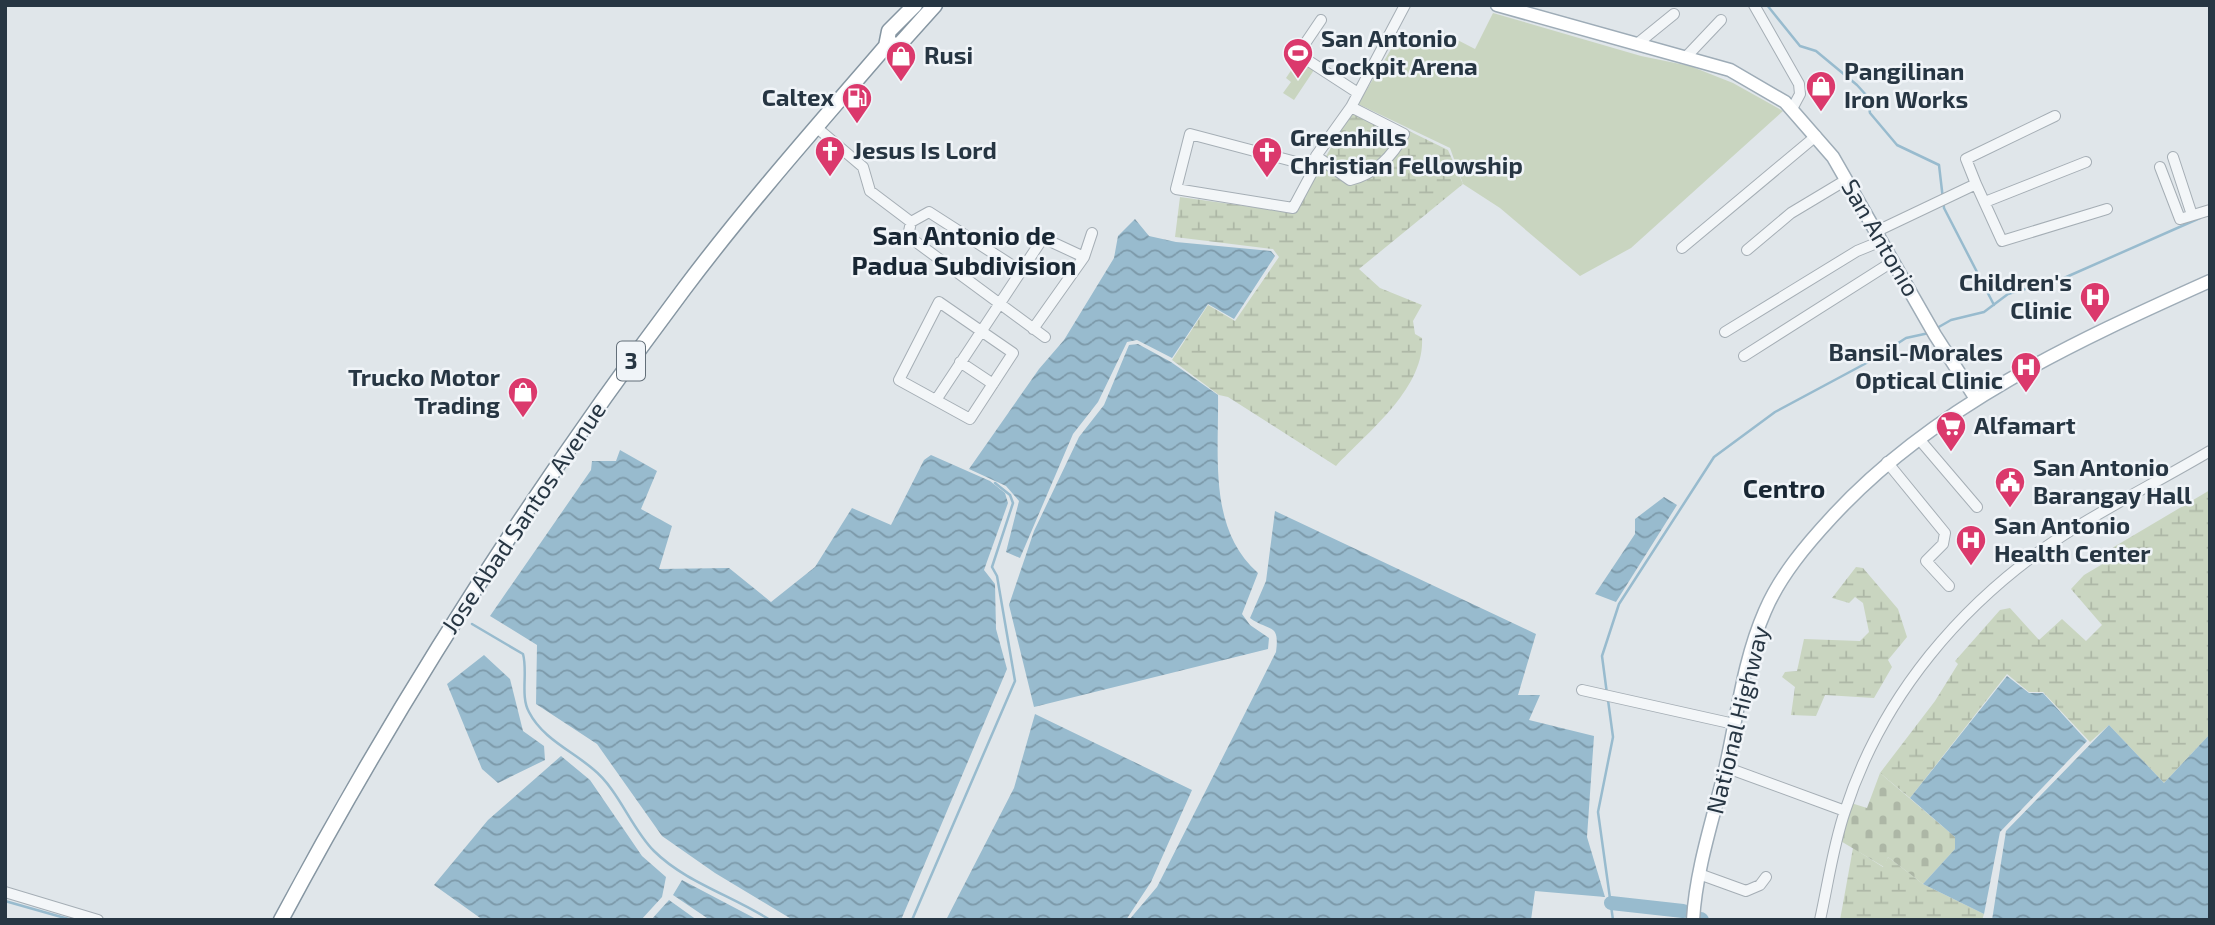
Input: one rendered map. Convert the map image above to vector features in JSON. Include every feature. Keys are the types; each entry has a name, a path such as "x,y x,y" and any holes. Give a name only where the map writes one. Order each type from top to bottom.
{"highway":[{"name":"Jose Abad Santos Avenue","path":"281,920 351,788 405,698 572,443 685,286 886,46 889,31 915,5"},
{"name":"Jose Abad Santos Avenue","path":"886,46 900,44 935,5"}],"main road":[{"name":"San Antonio","path":"1497,5 1740,74 1769,90 1792,109 1816,136 1846,180 1935,335 1976,399"},
{"name":"National Highway","path":"1693,920 1699,874 1734,724 1765,611 1801,550 1865,481 1887,462 1976,399 2049,359 2210,281"}],"street":[{"path":"1351,107 1404,134 1398,145 1366,177 1350,180 1315,162 1190,134 1176,189 1293,208 1315,162 1351,107 1405,5"},
{"path":"1754,5 1799,84 1800,94 1792,109"},
{"path":"1637,44 1674,14"},
{"path":"1321,20 1300,51 1301,56 1358,93"},
{"path":"1685,58 1721,20"},
{"path":"2055,116 1966,159 2002,241 2107,209"},
{"path":"816,127 863,167 870,191 911,222"},
{"path":"1682,248 1816,136"},
{"path":"2173,157 2192,215"},
{"path":"1985,202 2086,162"},
{"path":"2160,167 2180,219 2210,209"},
{"path":"1747,250 1791,213 1846,180"},
{"path":"1726,332 1877,237 1940,200 1976,184"},
{"path":"1021,271 929,212 911,222 908,236 1045,337"},
{"path":"1033,329 1084,257 1091,233"},
{"path":"936,400 1043,238 1084,257"},
{"path":"1744,356 1892,262"},
{"path":"939,302 1013,353 993,384 970,419 899,380 939,302"},
{"path":"960,362 993,384"},
{"path":"1919,439 1977,507"},
{"path":"1820,920 1845,811 1877,734 1922,662 1979,599 2062,537 2210,451"},
{"path":"1887,462 1945,533 1943,544 1926,561 1949,586"},
{"path":"1582,690 1616,695 1734,724"},
{"path":"1725,767 1845,811"},
{"path":"1699,874 1746,891 1760,885 1766,877"},
{"path":"5,892 99,920"}],"green space":[{"path":"1493,13 1641,56 1690,66 1733,83 1783,111 1631,248 1580,276 1500,208 1463,184 1450,148 1358,104 1402,31 1431,44 1442,32 1475,49"},
{"name":"San Antonio Cockpit Arena","path":"1300,57 1316,67 1294,100 1283,93 1291,82 1286,78"},
{"path":"1356,105 1448,150 1463,184 1359,269 1380,288 1422,305 1413,321 1415,334 1422,338 1420,356 1405,392 1336,466 1228,397 1219,395 1172,360 1208,305 1235,321 1279,257 1273,249 1175,237 1180,197 1281,211 1298,204"},
{"path":"2210,490 2210,734 2164,783 2109,725 2090,742 2043,692 2029,692 2007,674 1910,798 1880,773 1935,701 1958,664 1955,661 2000,610 2010,608 2039,640 2062,619 2086,641 2102,625 2071,589 2084,575 2106,562 2102,554"},
{"path":"1856,567 1863,568 1898,609 1907,637 1888,660 1892,667 1874,698 1825,695 1816,716 1791,715 1795,687 1782,677 1785,672 1797,671 1804,639 1860,641 1869,632 1863,603 1855,597 1849,603 1832,598"},
{"path":"1880,773 1955,837 1955,849 1923,884 1888,857 1884,867 1839,840 1851,803 1867,808"},
{"path":"1853,848 1883,867 1888,857 1923,884 1984,914 1982,920 1840,920"}],"water":[{"path":"1135,219 1149,236 1176,242 1271,251 1275,256 1234,319 1208,304 1172,358 1137,340 1127,342 1098,402 1073,434 1020,558 1006,552 1019,501 1006,486 969,469 1039,369 1064,340 1114,258 1118,236"},
{"path":"1138,344 1171,362 1218,395 1218,467 1224,513 1231,535 1242,555 1258,573 1242,614 1250,625 1269,638 1268,649 1034,707 1009,605 1034,531 1079,437 1104,405 1129,345"},
{"path":"620,450 657,471 641,509 672,526 659,569 729,568 771,602 815,567 852,508 891,525 924,460 931,455 990,481 1005,493 1008,503 984,570 995,584 996,629 1007,669 901,920 793,920 715,873 662,836 597,744 536,704 537,645 490,616 591,470 592,461 616,461"},
{"path":"1664,497 1677,505 1616,602 1595,594 1635,534 1635,519"},
{"path":"1275,511 1536,634 1518,695 1540,695 1529,720 1594,736 1587,837 1605,897 1535,891 1531,920 1129,920 1157,887 1276,652 1275,632 1250,618 1266,581"},
{"path":"484,655 510,679 523,731 544,746 545,760 498,783 482,769 447,684"},
{"path":"2007,676 2029,693 2043,693 2087,741 2000,832 1984,914 1923,884 1955,849 1955,837 1910,798"},
{"path":"1035,714 1192,790 1151,882 1126,920 946,920 1014,788"},
{"path":"2109,725 2164,783 2210,734 2210,920 1992,920 2006,831"},
{"path":"561,756 590,780 642,856 666,877 662,897 641,920 483,920 434,885 488,820"},
{"path":"682,880 758,920 710,920 673,895"},
{"path":"669,900 697,920 651,920"}],"waterway":[{"path":"1767,5 1800,46 1816,51 1857,85 1867,96 1870,113 1897,145 1939,165 1944,208 1994,305"},
{"path":"1937,328 1951,320 1984,312 2008,294 2064,278 2200,218"},
{"path":"1607,694 1602,656 1619,604 1714,457 1775,412 1872,360 1906,338 1929,333"},
{"path":"912,920 1015,681 997,576 992,567 1013,503 1010,495 995,483"},
{"path":"472,624 523,654 525,699 529,712 549,737 585,762 602,778 654,851 695,880 770,920"},
{"path":"1608,700 1613,737 1598,812 1613,920"},
{"path":"5,901 72,920"},
{"path":"1611,903 1683,911"}],"place":[{"name":"San Antonio Cockpit Arena","path":"1298,80"},
{"name":"Rusi","path":"901,83"},
{"name":"Pangilinan Iron Works","path":"1821,113"},
{"name":"Caltex","path":"857,125"},
{"name":"Jesus Is Lord","path":"830,178"},
{"name":"Greenhills Christian Fellowship","path":"1267,179"},
{"name":"Children's Clinic","path":"2095,324"},
{"name":"Bansil-Morales Optical Clinic","path":"2026,394"},
{"name":"Trucko Motor Trading","path":"523,419"},
{"name":"Alfamart","path":"1951,453"},
{"name":"San Antonio Barangay Hall","path":"2010,509"},
{"name":"San Antonio Health Center","path":"1971,567"}],"district":[{"name":"San Antonio de Padua Subdivision","path":"964,251"},
{"name":"Centro","path":"1784,489"}]}
